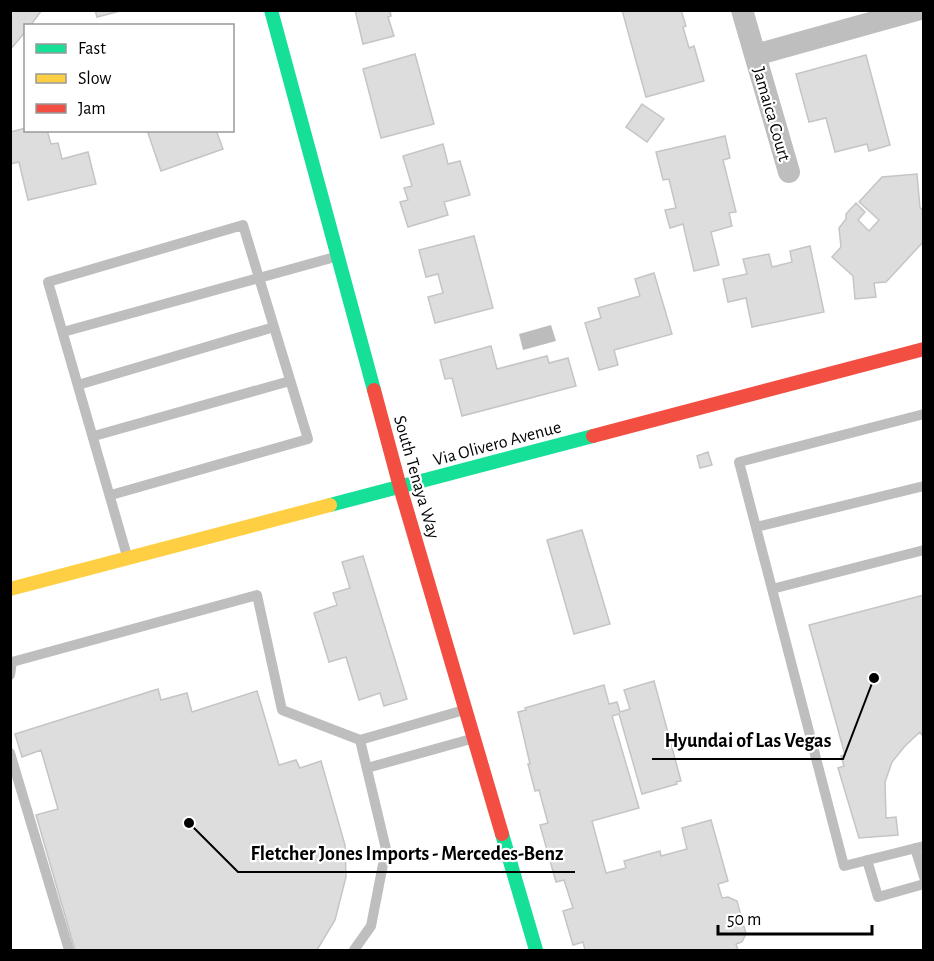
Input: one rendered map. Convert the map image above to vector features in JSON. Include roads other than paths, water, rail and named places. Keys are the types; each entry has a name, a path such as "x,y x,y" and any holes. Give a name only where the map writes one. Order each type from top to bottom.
{"street":[{"name":"South Tenaya Way","path":"271,10 400,487 536,951"},
{"name":"Jamaica Court","path":"742,10 789,172"},
{"name":"Jamaica Court","path":"755,55 917,10"},
{"path":"921,10 924,18"},
{"name":"Via Olivero Avenue","path":"10,590 924,349"}],"lane":[{"path":"111,495 308,439 243,225 48,282 128,559"},
{"path":"63,332 338,256"},
{"path":"78,385 274,327"},
{"path":"94,436 290,381"},
{"path":"924,414 740,462 844,866 919,847 924,878"},
{"path":"756,527 924,486"},
{"path":"772,589 924,550"},
{"path":"10,675 12,662 257,595 282,710 360,740 465,710"},
{"path":"367,768 472,738"},
{"path":"354,951 371,926 386,849 360,740"},
{"path":"10,753 69,951"},
{"path":"867,860 878,897 924,884"}],"place":[{"name":"Hyundai of Las Vegas","path":"874,678"},
{"name":"Fletcher Jones Imports - Mercedes-Benz","path":"189,823"}]}
